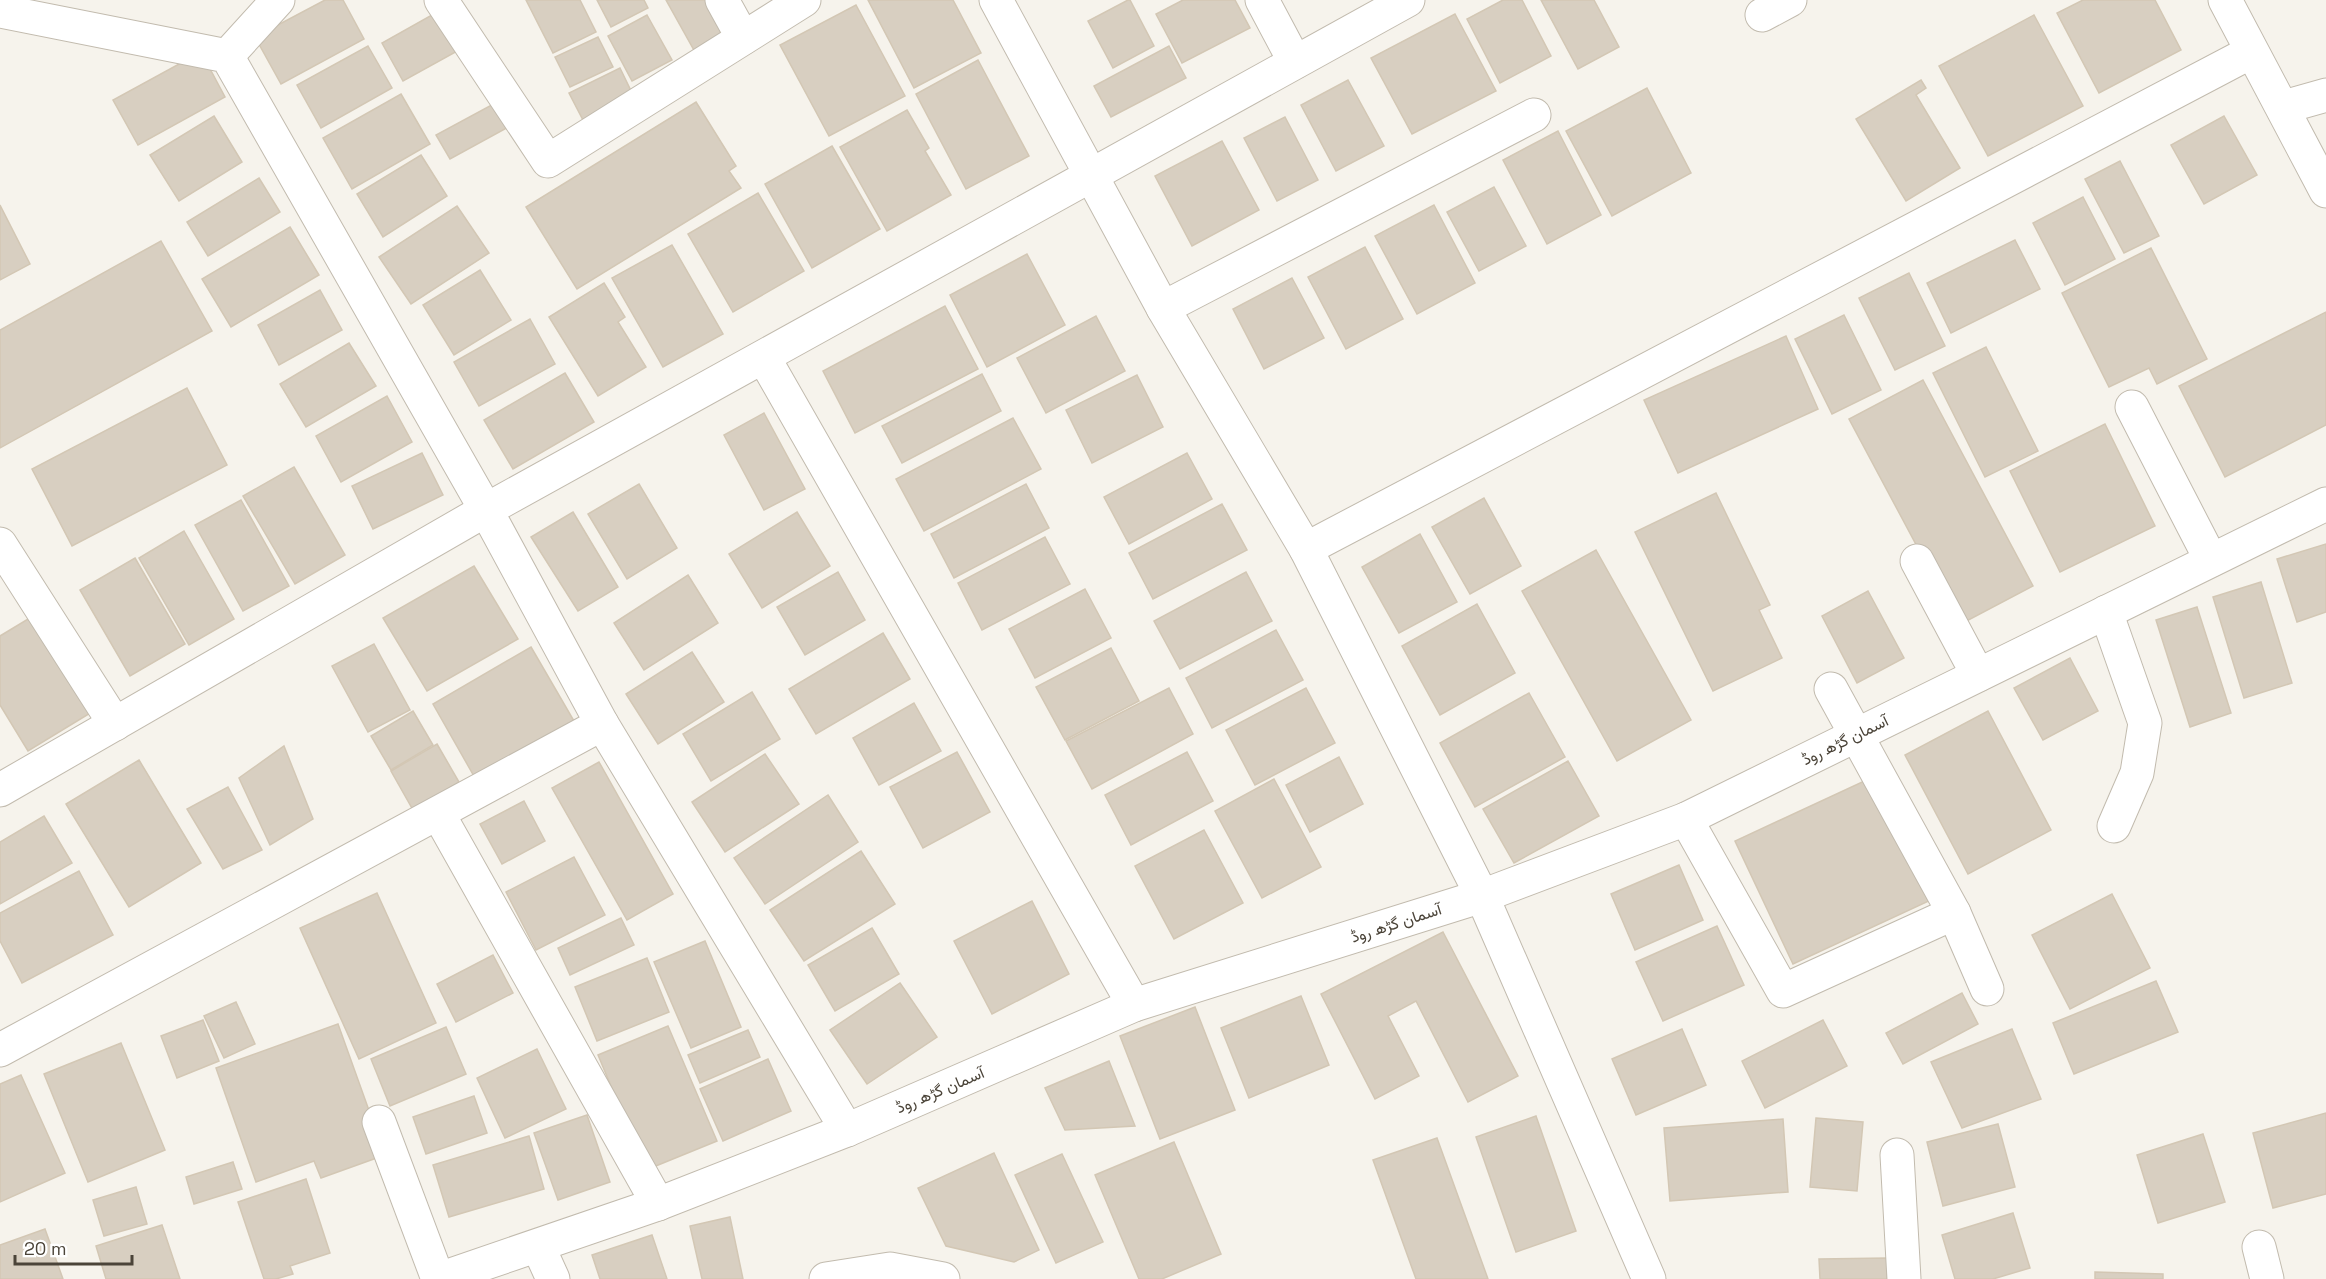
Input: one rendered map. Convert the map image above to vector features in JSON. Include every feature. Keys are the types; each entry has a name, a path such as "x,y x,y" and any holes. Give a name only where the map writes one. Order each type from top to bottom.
{"street":[{"path":"227,56 278,0"},
{"path":"441,0 548,160 804,0"},
{"path":"722,0 743,38"},
{"path":"996,0 1163,308 1306,549 1482,896 1649,1279"},
{"path":"1262,0 1295,62"},
{"path":"0,790 486,510 1408,0"},
{"path":"2225,0 2251,52 2284,107 2326,191"},
{"path":"0,11 227,56 486,510 602,724 847,1130"},
{"path":"1306,549 2251,52"},
{"path":"2284,107 2326,95"},
{"path":"1163,308 1534,115"},
{"path":"764,358 1134,1005"},
{"path":"2132,407 2211,560"},
{"name":"آسمان گڑھ روڈ","path":"439,1279 658,1204 847,1130 1134,1005 1482,896 1686,819 2326,504"},
{"path":"0,544 115,724"},
{"path":"1917,561 1978,675"},
{"path":"2106,612 2145,723 2137,773 2114,826"},
{"path":"1832,688 1954,913 1987,989"},
{"path":"0,1050 439,815 602,724"},
{"path":"439,815 658,1204"},
{"path":"1686,819 1783,992 1954,913"},
{"path":"379,1122 439,1279"},
{"path":"1897,1155 1904,1279"},
{"path":"538,1246 554,1279"},
{"path":"2259,1247 2267,1279"},
{"path":"826,1279 890,1269 942,1279"}],"building":[{"path":"325,0 343,0 364,39 281,84 255,37"},
{"path":"526,0 580,0 596,32 553,53"},
{"path":"597,0 644,0 648,8 611,27"},
{"path":"666,0 712,0 730,32 695,52"},
{"path":"868,0 953,0 981,53 914,88"},
{"path":"1128,0 1154,46 1113,68 1088,21"},
{"path":"1183,0 1235,0 1250,28 1182,63 1156,14"},
{"path":"1503,0 1522,0 1551,56 1500,83 1467,19"},
{"path":"1541,0 1594,0 1619,47 1578,69"},
{"path":"2083,0 2155,0 2181,50 2099,93 2057,13"},
{"path":"856,5 905,96 829,136 780,45"},
{"path":"439,11 461,49 403,81 382,43"},
{"path":"1455,14 1496,91 1412,134 1371,58"},
{"path":"647,15 672,60 632,81 608,36"},
{"path":"2034,15 2083,106 1988,156 1939,66"},
{"path":"598,37 613,67 570,87 555,57"},
{"path":"368,46 392,88 321,128 297,85"},
{"path":"1169,46 1186,78 1111,117 1094,86"},
{"path":"201,52 225,97 138,145 113,100"},
{"path":"978,60 1029,156 966,189 916,94"},
{"path":"620,68 634,97 584,122 569,93"},
{"path":"1348,80 1384,146 1336,171 1301,105"},
{"path":"1921,80 1926,88 1916,95 1960,168 1906,201 1856,119"},
{"path":"1647,88 1691,173 1612,216 1566,131"},
{"path":"401,94 430,144 352,189 323,138"},
{"path":"499,101 512,125 450,159 436,135"},
{"path":"696,102 736,166 729,171 741,188 577,289 526,207"},
{"path":"907,110 929,148 925,151 951,195 887,231 840,147"},
{"path":"214,116 242,162 179,201 150,155"},
{"path":"2224,116 2257,175 2204,204 2171,145"},
{"path":"1285,117 1318,180 1277,201 1244,138"},
{"path":"1558,131 1601,215 1547,244 1503,160"},
{"path":"1222,141 1259,210 1192,246 1155,176"},
{"path":"832,146 880,229 812,268 765,184"},
{"path":"421,155 447,196 383,237 357,194"},
{"path":"2120,161 2159,236 2124,253 2085,179"},
{"path":"259,178 280,212 208,256 187,222"},
{"path":"1494,187 1526,246 1479,271 1447,212"},
{"path":"758,193 804,271 733,312 688,234"},
{"path":"2083,197 2115,259 2065,285 2033,223"},
{"path":"0,205 30,264 0,280"},
{"path":"1434,205 1475,283 1417,314 1375,236"},
{"path":"457,206 489,253 411,304 379,257"},
{"path":"290,227 319,275 231,327 202,279"},
{"path":"2015,240 2040,289 1951,333 1927,283"},
{"path":"161,241 212,331 0,448 0,330"},
{"path":"672,245 723,334 663,367 612,278"},
{"path":"1365,247 1403,319 1346,349 1308,277"},
{"path":"2151,248 2207,359 2157,384 2149,368 2109,387 2062,293"},
{"path":"1027,254 1065,325 987,367 950,295"},
{"path":"480,270 511,320 454,355 423,305"},
{"path":"1909,273 1945,346 1895,370 1859,298"},
{"path":"1292,278 1324,338 1264,369 1233,309"},
{"path":"604,283 625,317 618,322 646,367 598,396 549,317"},
{"path":"320,290 342,330 279,365 258,325"},
{"path":"945,306 978,369 855,433 823,371"},
{"path":"2326,312 2326,425 2225,477 2179,386"},
{"path":"1844,315 1881,390 1832,414 1795,339"},
{"path":"1096,316 1125,371 1046,413 1017,358"},
{"path":"530,319 555,364 479,406 454,362"},
{"path":"1786,336 1818,409 1678,473 1644,400"},
{"path":"349,343 376,386 306,427 280,384"},
{"path":"1986,347 2038,451 1985,477 1933,373"},
{"path":"565,373 594,422 513,469 484,420"},
{"path":"982,374 1001,411 902,463 882,426"},
{"path":"1137,375 1163,427 1092,463 1066,410"},
{"path":"1923,380 2033,586 1959,625 1849,419"},
{"path":"187,388 227,465 72,546 32,469"},
{"path":"387,396 412,442 341,482 316,436"},
{"path":"764,413 805,489 764,510 724,435"},
{"path":"1013,418 1041,469 924,531 896,479"},
{"path":"2105,424 2155,526 2060,572 2010,471"},
{"path":"422,453 443,495 373,529 352,486"},
{"path":"1187,453 1212,499 1129,544 1104,497"},
{"path":"294,467 345,555 295,584 243,496"},
{"path":"639,484 677,548 627,579 588,514"},
{"path":"1026,484 1049,528 954,578 931,534"},
{"path":"1716,493 1770,605 1759,610 1782,658 1713,691 1635,532"},
{"path":"1484,498 1521,566 1470,594 1432,527"},
{"path":"241,500 289,586 243,611 195,525"},
{"path":"1222,504 1247,550 1153,599 1129,553"},
{"path":"573,512 618,587 578,611 531,537"},
{"path":"797,512 830,566 762,608 729,554"},
{"path":"184,531 234,619 189,645 139,558"},
{"path":"1420,534 1457,602 1399,633 1362,567"},
{"path":"1045,537 1070,584 982,630 958,583"},
{"path":"2326,544 2326,612 2297,622 2277,559"},
{"path":"1596,550 1691,720 1617,761 1522,591"},
{"path":"135,558 185,644 130,676 80,590"},
{"path":"474,566 518,639 427,691 383,618"},
{"path":"838,572 865,620 805,655 777,607"},
{"path":"1246,572 1272,621 1180,669 1154,621"},
{"path":"688,575 718,623 644,670 614,623"},
{"path":"2261,582 2292,683 2244,698 2213,597"},
{"path":"1085,589 1111,638 1035,678 1009,629"},
{"path":"1868,591 1904,658 1857,683 1822,616"},
{"path":"1477,604 1515,673 1440,715 1402,646"},
{"path":"2197,607 2231,713 2190,727 2156,620"},
{"path":"33,616 92,712 28,751 0,705 0,636"},
{"path":"1276,630 1303,680 1212,728 1186,678"},
{"path":"883,633 910,679 816,734 789,689"},
{"path":"374,644 410,710 368,732 332,666"},
{"path":"531,647 574,721 475,778 433,704"},
{"path":"1111,648 1139,701 1065,740 1036,687"},
{"path":"692,652 724,702 658,744 626,694"},
{"path":"2070,658 2098,711 2043,740 2014,688"},
{"path":"1169,688 1193,734 1092,789 1066,741"},
{"path":"1306,688 1335,743 1255,785 1226,730"},
{"path":"752,692 780,739 711,781 683,734"},
{"path":"1529,693 1565,757 1475,807 1440,743"},
{"path":"914,703 941,751 879,785 853,738"},
{"path":"413,711 433,745 391,770 371,736"},
{"path":"1988,711 2051,830 1968,874 1905,755"},
{"path":"437,744 459,782 413,810 391,771"},
{"path":"284,746 313,819 270,845 239,778"},
{"path":"957,752 990,812 923,848 890,787"},
{"path":"1187,752 1213,801 1131,845 1105,795"},
{"path":"765,754 799,804 725,852 692,802"},
{"path":"1339,757 1363,804 1310,832 1286,785"},
{"path":"139,760 201,863 129,907 66,804"},
{"path":"1568,761 1599,816 1514,863 1483,809"},
{"path":"599,762 673,894 627,920 552,788"},
{"path":"1873,777 1931,900 1793,964 1735,841"},
{"path":"1274,779 1321,867 1262,898 1215,811"},
{"path":"228,787 262,850 223,869 187,809"},
{"path":"828,795 858,842 765,904 734,858"},
{"path":"524,801 545,841 502,864 480,824"},
{"path":"44,816 72,863 0,904 0,842"},
{"path":"1204,830 1243,903 1174,939 1135,866"},
{"path":"861,851 895,904 804,961 770,910"},
{"path":"574,857 605,915 536,950 506,892"},
{"path":"1679,865 1703,920 1635,950 1611,894"},
{"path":"79,871 113,935 22,983 0,941 0,913"},
{"path":"377,893 436,1023 359,1059 300,928"},
{"path":"2112,894 2150,968 2070,1009 2032,935"},
{"path":"1032,901 1069,974 992,1014 954,941"},
{"path":"621,918 634,945 570,975 558,948"},
{"path":"1717,926 1744,985 1663,1021 1636,962"},
{"path":"872,928 899,974 835,1011 808,965"},
{"path":"1443,932 1518,1076 1468,1102 1416,1001 1388,1016 1419,1076 1375,1099 1321,994"},
{"path":"705,941 741,1027 691,1048 654,962"},
{"path":"493,955 513,993 456,1022 437,984"},
{"path":"647,958 669,1012 597,1041 575,987"},
{"path":"2156,981 2178,1032 2074,1074 2053,1023"},
{"path":"900,983 937,1037 867,1084 830,1030"},
{"path":"1962,993 1978,1024 1903,1064 1886,1033"},
{"path":"1301,996 1329,1065 1249,1098 1221,1028"},
{"path":"236,1002 255,1044 224,1058 204,1016"},
{"path":"1195,1007 1235,1110 1160,1139 1120,1036"},
{"path":"203,1020 219,1061 177,1078 161,1036"},
{"path":"1823,1020 1847,1066 1765,1108 1742,1061"},
{"path":"338,1024 385,1155 321,1178 314,1161 256,1182 216,1068"},
{"path":"668,1026 717,1141 646,1170 598,1055"},
{"path":"446,1027 466,1074 390,1106 371,1059"},
{"path":"1682,1029 1706,1085 1636,1115 1612,1059"},
{"path":"2012,1029 2041,1099 1962,1128 1931,1062"},
{"path":"748,1030 760,1057 700,1083 688,1055"},
{"path":"121,1043 165,1150 88,1182 44,1074"},
{"path":"537,1049 566,1109 505,1138 477,1078"},
{"path":"768,1059 791,1111 723,1141 700,1089"},
{"path":"1109,1061 1135,1126 1065,1130 1045,1088"},
{"path":"21,1075 65,1173 0,1202 0,1084"},
{"path":"474,1096 487,1133 426,1154 413,1117"},
{"path":"2326,1113 2326,1194 2273,1208 2253,1133"},
{"path":"587,1115 610,1182 558,1200 534,1133"},
{"path":"1536,1116 1576,1231 1516,1252 1476,1137"},
{"path":"1816,1118 1863,1122 1857,1191 1810,1187"},
{"path":"1783,1119 1788,1192 1670,1201 1664,1128"},
{"path":"1998,1124 2015,1187 1943,1206 1927,1142"},
{"path":"2203,1134 2225,1202 2158,1223 2137,1155"},
{"path":"529,1136 544,1189 449,1217 433,1165"},
{"path":"1437,1138 1488,1279 1416,1279 1373,1160"},
{"path":"1174,1142 1221,1254 1162,1279 1139,1279 1095,1175"},
{"path":"994,1153 1039,1250 1014,1262 946,1246 918,1188"},
{"path":"1062,1154 1103,1242 1056,1263 1015,1175"},
{"path":"233,1162 242,1189 194,1204 186,1177"},
{"path":"306,1179 330,1253 290,1266 293,1274 276,1279 264,1279 238,1202"},
{"path":"136,1187 147,1224 104,1236 93,1200"},
{"path":"2013,1213 2030,1268 1993,1279 1955,1279 1942,1235"},
{"path":"730,1217 743,1279 702,1279 690,1226"},
{"path":"162,1225 180,1279 106,1279 96,1246"},
{"path":"45,1229 63,1279 0,1279 0,1245"},
{"path":"652,1235 667,1279 600,1279 592,1255"},
{"path":"1887,1258 1887,1279 1820,1279 1819,1259"},
{"path":"2095,1272 2163,1274 2163,1279 2095,1279"}]}
